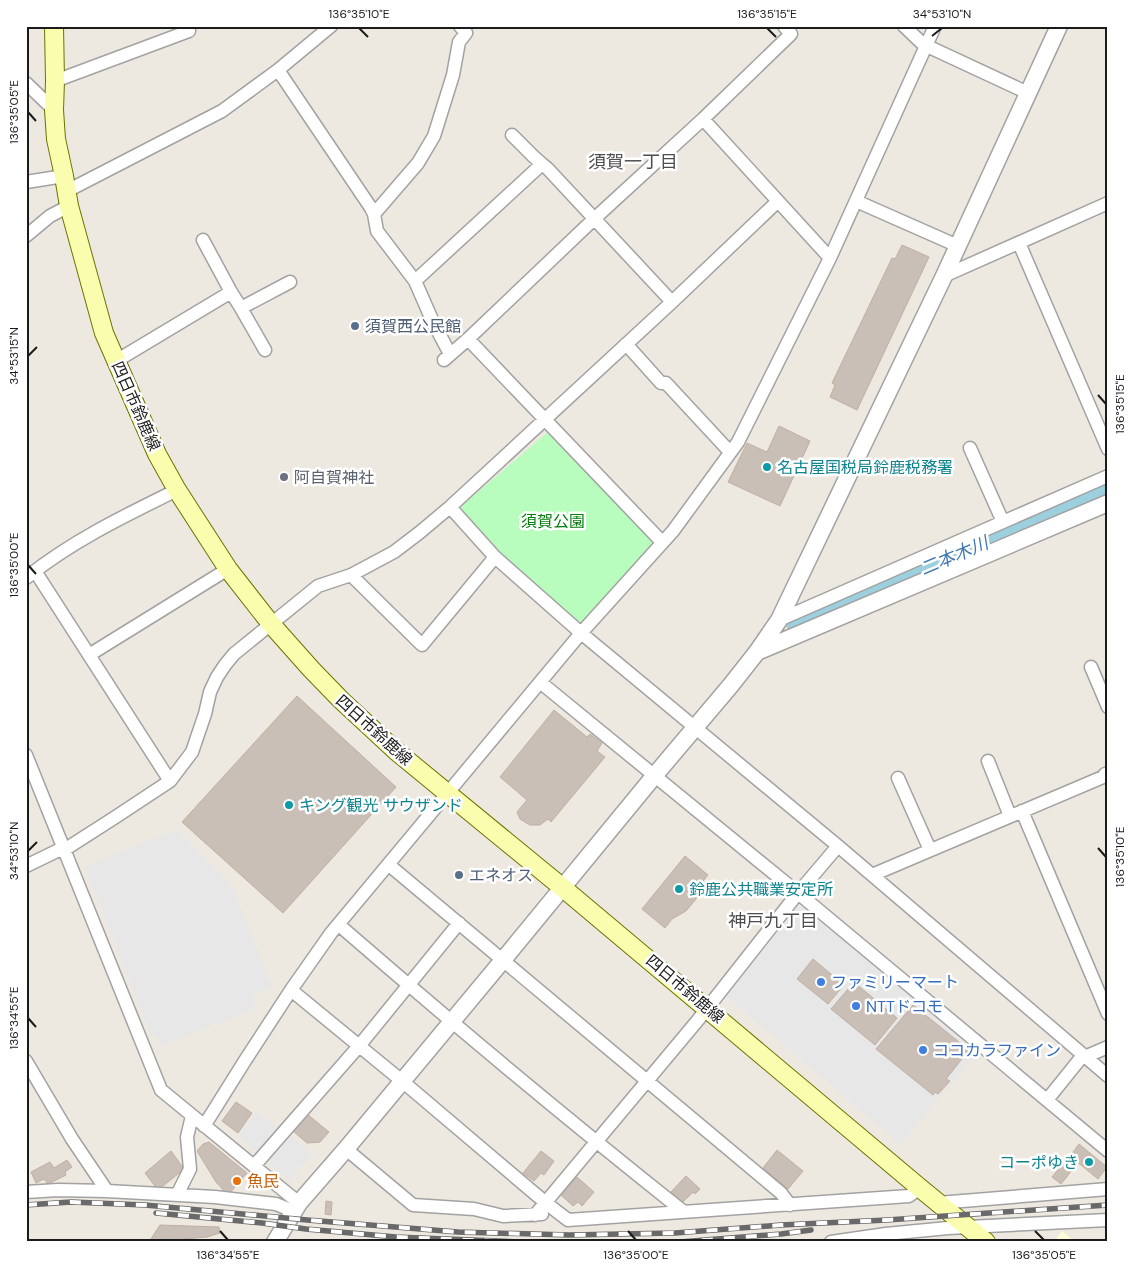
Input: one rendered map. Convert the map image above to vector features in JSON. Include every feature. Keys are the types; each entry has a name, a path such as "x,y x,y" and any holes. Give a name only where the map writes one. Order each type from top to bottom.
{"main road":[{"name":"四日市鈴鹿線","path":"54,26 56,139 67,191 104,333 157,454 177,490 228,569 271,624 311,669 371,729 708,1008 986,1242"}],"street":[{"path":"26,236 50,216 67,191 222,111 278,70 331,26"},
{"path":"374,214 418,164 434,136 453,76 459,42 466,33 460,26"},
{"path":"278,70 374,214 377,232 415,281 447,357 703,119 791,34 784,26"},
{"path":"904,26 927,47 1028,93"},
{"path":"204,1126 291,990 331,933 581,633 673,531 738,442 830,258 936,26"},
{"path":"275,1242 296,1207 563,888 757,652 779,620 944,276 1059,26"},
{"path":"55,82 189,31"},
{"path":"26,83 54,110"},
{"path":"703,119 830,258"},
{"path":"512,135 532,156 548,169 672,302"},
{"path":"415,281 542,164"},
{"path":"26,182 67,191"},
{"path":"856,201 958,246"},
{"path":"26,866 63,849 170,781 192,752 205,714 210,692 217,677 234,654 318,586 351,575 394,552 419,533 450,507 672,302 777,202"},
{"path":"944,276 1108,204"},
{"path":"202,240 265,350"},
{"path":"1019,243 1108,449"},
{"path":"241,308 290,282"},
{"path":"116,361 231,292"},
{"path":"468,339 662,542"},
{"path":"626,344 661,383 666,384 730,452"},
{"path":"970,448 1003,522"},
{"path":"779,620 1108,476"},
{"path":"170,781 89,655 31,574 75,543 177,490"},
{"path":"757,652 1108,503"},
{"path":"450,507 495,557 581,633 838,846 1108,1076"},
{"path":"351,575 422,645 495,557"},
{"path":"89,655 228,569"},
{"path":"1090,667 1108,707"},
{"path":"540,682 655,774 1108,1152"},
{"path":"26,755 161,1090 254,1166 296,1207"},
{"path":"988,761 1016,813 1108,1014"},
{"path":"872,875 1103,777 1108,773"},
{"path":"898,778 930,850"},
{"path":"535,1215 708,1008 798,893 838,846"},
{"path":"389,865 781,1193 790,1206"},
{"path":"254,1166 359,1046 459,924"},
{"path":"339,925 408,985 684,1212"},
{"path":"291,990 568,1220 790,1206 909,1196 920,1188"},
{"path":"1047,1100 1080,1059 1108,1047"},
{"path":"26,1061 72,1139 107,1191"},
{"path":"177,1195 190,1169 187,1136 192,1116"},
{"path":"346,1149 413,1204 474,1208 503,1216 558,1212"},
{"path":"26,1192 58,1190 107,1191 215,1197 296,1207"},
{"path":"938,1203 1108,1190"},
{"path":"831,1242 886,1234 1108,1220"}],"shaded area":[{"path":"176,829 233,888 272,987 251,997 256,1008 162,1046 156,1034 151,1036 85,867"},
{"path":"798,907 805,907 979,1051 900,1144 725,995"},
{"path":"256,1112 277,1127 257,1151 238,1136"},
{"path":"288,1134 313,1154 290,1181 266,1161"},
{"path":"1062,1231 1075,1242 1054,1242"}],"green space":[{"name":"須賀公園","path":"549,431 651,541 651,548 585,620 576,622 511,563 461,511 464,504"}],"building":[{"path":"902,245 929,257 857,410 830,397 835,385 832,383 892,258 895,259"},
{"name":"名古屋国税局鈴鹿税務署","path":"779,426 810,441 780,506 728,482 747,443 767,452"},
{"name":"キング観光 サウザンド","path":"297,696 396,787 283,913 182,822"},
{"path":"554,710 587,737 590,734 602,743 597,751 605,757 551,822 548,819 540,825 530,825 520,819 517,812 527,800 500,777"},
{"name":"鈴鹿公共職業安定所","path":"685,856 708,875 700,885 696,899 686,911 672,919 665,928 642,909"},
{"name":"ファミリーマート","path":"813,959 844,985 828,1004 797,979"},
{"path":"854,982 897,1018 875,1045 831,1009"},
{"name":"ココカラファイン","path":"913,1005 969,1050 946,1079 950,1081 938,1094 935,1092 933,1095 876,1049"},
{"path":"236,1102 252,1113 238,1133 222,1121"},
{"path":"307,1114 329,1132 320,1142 307,1143 293,1131"},
{"path":"209,1142 247,1173 228,1195 216,1182 197,1151 203,1144"},
{"name":"コーポゆき","path":"1079,1144 1107,1167 1098,1179 1070,1156"},
{"path":"777,1150 803,1171 788,1189 763,1168"},
{"path":"171,1151 184,1169 158,1190 145,1173"},
{"path":"541,1151 554,1161 544,1175 541,1173 534,1181 523,1173"},
{"path":"1068,1157 1077,1164 1061,1184 1052,1177"},
{"path":"67,1160 72,1167 65,1172 66,1175 48,1184 44,1179 36,1183 31,1172 50,1162 54,1168"},
{"path":"686,1176 700,1189 695,1194 693,1192 682,1203 670,1193"},
{"path":"577,1177 594,1192 582,1206 578,1202 573,1206 561,1195"},
{"path":"326,1201 332,1202 331,1215 325,1214"},
{"path":"160,1225 219,1227 220,1233 207,1237 149,1242"}],"waterway":[{"name":"二本木川","path":"800,621 1108,490"}],"railway":[{"path":"26,1205 71,1202 145,1205 458,1232 569,1235 675,1233 1108,1205"},
{"path":"156,1213 396,1237 520,1242"},
{"path":"680,1242 811,1230"}],"place":[{"name":"須賀西公民館","path":"355,326"},
{"name":"名古屋国税局鈴鹿税務署","path":"767,467"},
{"name":"阿自賀神社","path":"284,477"},
{"name":"キング観光 サウザンド","path":"289,805"},
{"name":"エネオス","path":"459,875"},
{"name":"鈴鹿公共職業安定所","path":"679,889"},
{"name":"ファミリーマート","path":"821,982"},
{"name":"NTTドコモ","path":"856,1006"},
{"name":"ココカラファイン","path":"923,1050"},
{"name":"コーポゆき","path":"1089,1162"},
{"name":"魚民","path":"237,1181"}],"district":[{"name":"須賀一丁目","path":"633,162"},
{"name":"神戸九丁目","path":"773,921"}]}
